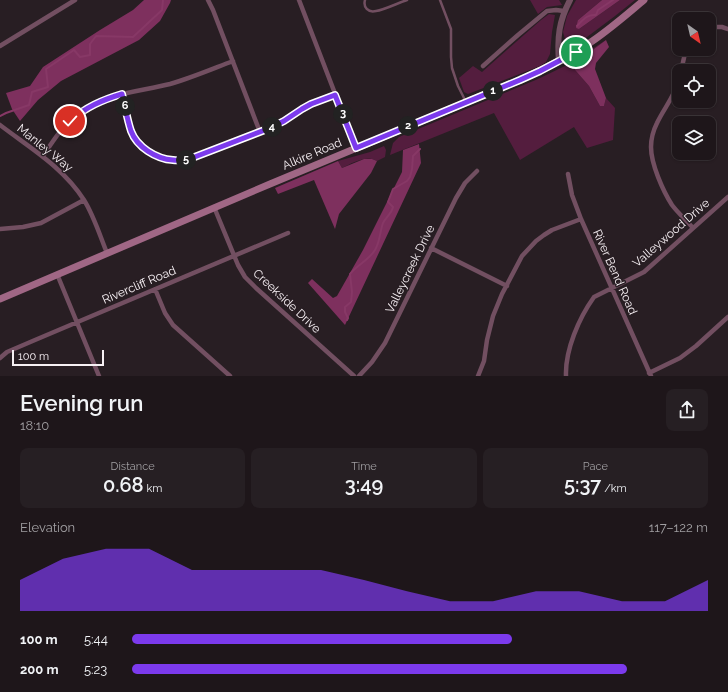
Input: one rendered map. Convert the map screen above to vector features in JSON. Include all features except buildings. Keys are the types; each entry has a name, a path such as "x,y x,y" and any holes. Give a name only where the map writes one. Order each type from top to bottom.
{"main road":[{"name":"Alkire Road","path":"0,299 520,80 576,52 600,36 644,0"}],"street":[{"path":"0,46 75,0"},
{"path":"208,0 260,132"},
{"path":"299,0 356,148"},
{"path":"559,61 559,29 564,10 570,0"},
{"path":"483,66 547,11 564,10"},
{"path":"716,27 728,29"},
{"path":"43,156 63,129 77,114 85,109 103,100 122,94 188,79 232,61"},
{"path":"122,94 132,132 137,140 152,154 171,160 192,158 260,132 284,121 307,106 335,95"},
{"path":"672,98 656,124 652,136 652,161 663,190 692,228"},
{"name":"Manley Way","path":"0,125 43,156 65,176 84,200 107,254"},
{"name":"Valleycreek Drive","path":"359,376 372,362 385,342 456,198 466,183 477,171"},
{"name":"River Bend Road","path":"568,174 572,195 581,218 650,374"},
{"name":"Valleywood Drive","path":"566,376 570,349 576,329 588,305 594,297 644,272 728,197"},
{"path":"0,229 23,227 41,223 84,200"},
{"name":"Creekside Drive","path":"214,208 234,256 248,281 354,376"},
{"path":"478,376 484,361 493,316 522,256 544,235 552,230 581,218"},
{"name":"Rivercliff Road","path":"0,358 7,352 76,322 288,233"},
{"path":"431,248 507,286"},
{"path":"57,274 99,376"},
{"path":"155,289 165,313 173,325 230,376"},
{"path":"650,374 680,358 696,346 728,317"}],"lane":[{"path":"365,0 365,7 368,11 375,12 407,0"},
{"path":"440,0 451,29 452,68 458,86 466,102"}],"shaded area":[{"path":"144,0 171,0 160,21 139,40 61,81 38,100 20,121 12,109 6,93 30,86 43,67 133,10"},
{"path":"530,0 559,0 562,5 547,7 538,14"},
{"path":"576,0 602,0 578,20 579,29 620,0 635,0 583,40 570,43 565,39 563,32 567,16"},
{"path":"602,0 620,0 579,29 576,28 578,20"},
{"path":"549,14 555,15 550,54 546,62 540,66 468,94 464,92 459,78 473,66 482,72"},
{"path":"606,40 575,63 575,70 589,86 600,106 604,106 606,98 615,108 613,140 587,148 574,127 520,160 494,113 390,155 393,143 399,137 538,79 567,65"},
{"path":"606,40 609,47 596,63 595,69 606,98 604,106 600,106 589,86 575,70 575,63"},
{"path":"419,144 421,163 345,325 308,283 312,279 333,298 337,296 363,250 402,172 403,150"},
{"path":"384,146 386,150 385,157 377,161 373,159 364,159 342,168 338,161 370,152"},
{"path":"364,159 372,159 377,161 371,173 339,214 335,229 314,180 278,194 275,188 338,161 342,168"}],"waterway":[{"path":"0,116 29,105 32,92 48,87 46,69 74,50 80,57 90,55 90,44 96,36 133,37 162,10 163,0"},
{"path":"577,26 588,16 596,15 598,10 613,0"},
{"path":"347,320 348,318 345,312 345,307 351,302 352,292 350,274 370,257 375,250 383,223 393,207 388,202 393,189 407,181 410,177 413,156 420,149"}],"route":[{"path":"70,121 85,109 103,100 122,94 132,132 144,148 152,154 162,158 182,160 192,158 270,128 311,104 335,95 356,148 520,80 576,52"}]}
